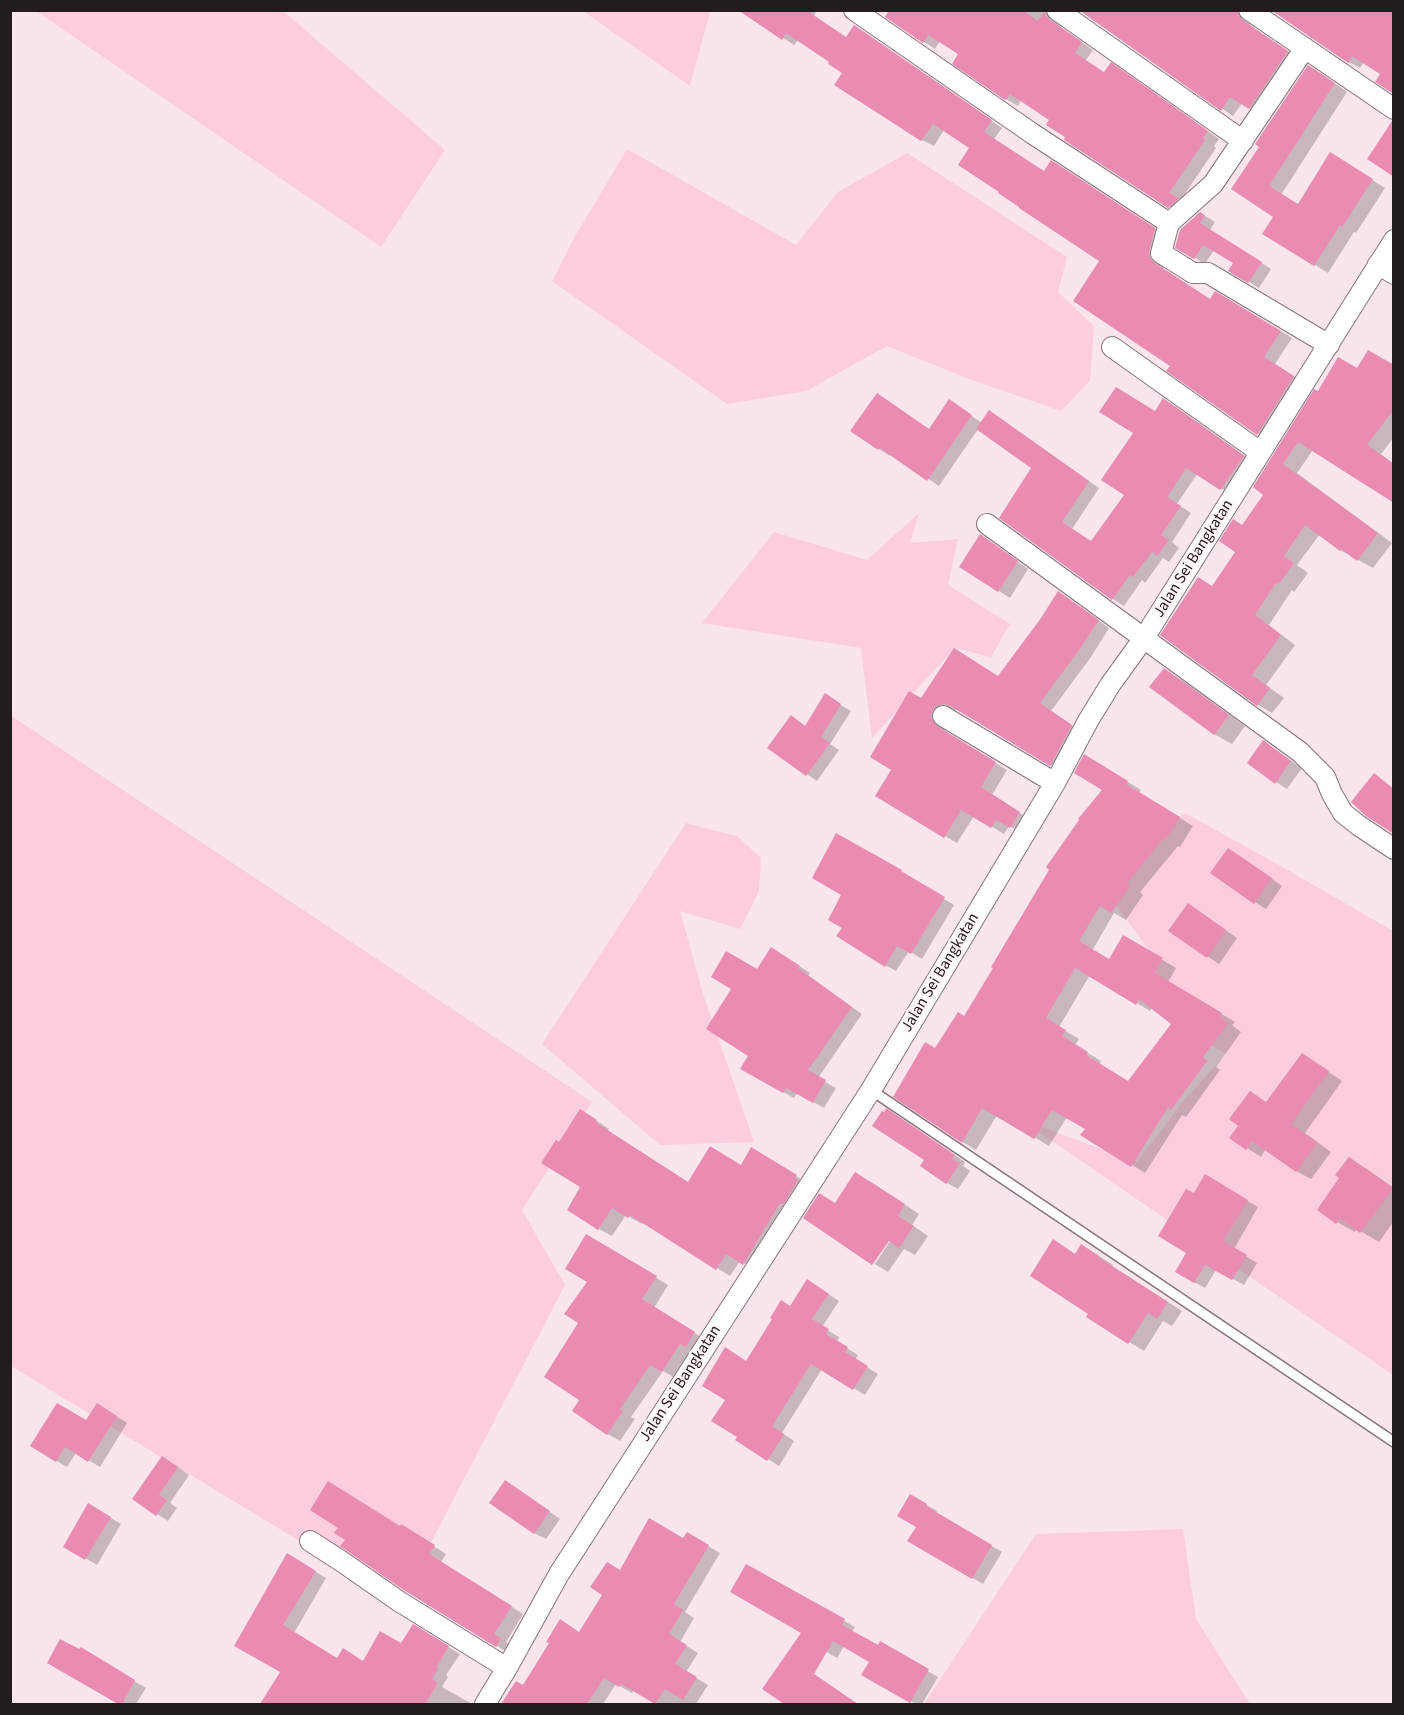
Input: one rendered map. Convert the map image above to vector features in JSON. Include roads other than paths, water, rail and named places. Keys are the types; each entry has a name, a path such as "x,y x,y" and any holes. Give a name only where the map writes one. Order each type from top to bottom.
{"street":[{"path":"854,10 1033,134 1169,223"},
{"path":"1057,10 1242,141"},
{"path":"1249,10 1394,108"},
{"path":"1305,48 1213,184 1169,223 1161,253 1194,273 1208,273 1329,345"},
{"name":"Jalan Sei Bangkatan","path":"485,1704 559,1574 871,1090 1055,783 1088,721 1144,638 1329,345 1386,269 1394,240"},
{"path":"1112,347 1260,452"},
{"path":"987,524 1300,752 1325,777 1343,813 1394,849"},
{"path":"943,716 1055,783"},
{"path":"310,1541 400,1602 507,1668"}],"lane":[{"path":"871,1090 1394,1442"}]}
